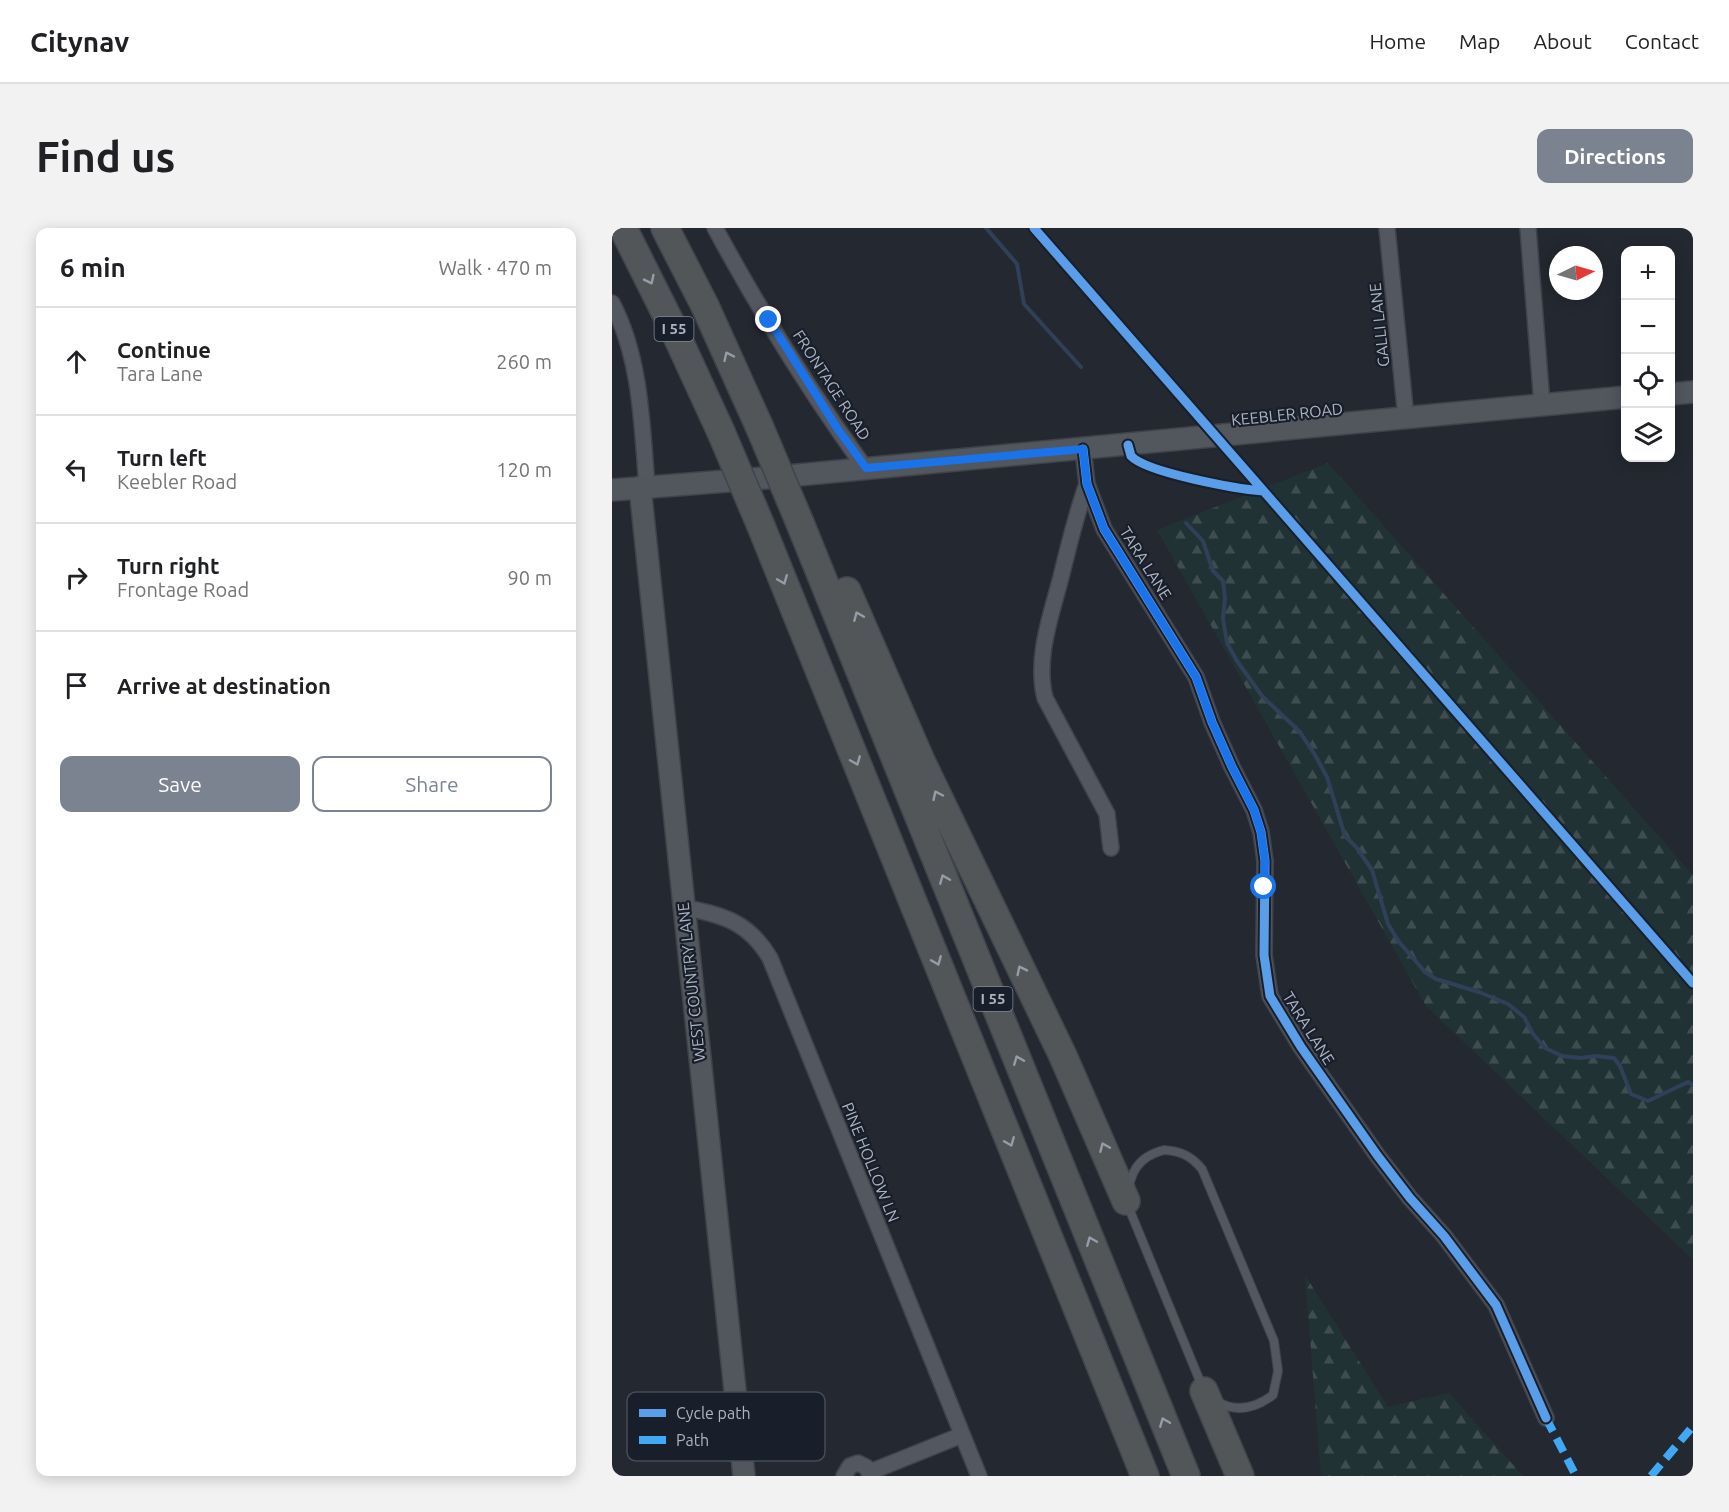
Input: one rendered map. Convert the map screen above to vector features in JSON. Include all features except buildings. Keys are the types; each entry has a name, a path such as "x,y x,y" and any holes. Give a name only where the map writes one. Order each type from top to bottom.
{"highway":[{"name":"I 55","path":"623,228 666,312 761,526 1145,1476"},
{"name":"I 55","path":"665,228 705,306 745,393 767,428 809,522 1186,1476"},
{"path":"809,522 1063,1056 1126,1201"},
{"path":"1204,1391 1240,1476"}],"street":[{"name":"FRONTAGE ROAD","path":"715,228 779,338 837,428 866,468"},
{"name":"GALLI LANE","path":"1387,228 1406,418"},
{"path":"1528,228 1542,404"},
{"name":"WEST COUNTRY LANE","path":"612,303 625,335 632,361 641,419 643,487 683,907 735,1392"},
{"path":"1675,393 1693,392"},
{"name":"KEEBLER ROAD","path":"612,490 1083,449 1621,397"},
{"name":"TARA LANE","path":"1083,449 1087,484 1104,529 1113,547 1196,677 1228,758 1254,810 1261,832 1265,861 1264,955 1270,996 1301,1047 1377,1155 1410,1198 1444,1236 1496,1305 1546,1418"},
{"name":"TARA LANE","path":"1087,484 1078,508 1044,643 1041,682 1045,698 1107,814 1111,848"},
{"name":"PINE HOLLOW LN","path":"683,907 733,920 757,941 770,958 979,1476"},
{"path":"844,1476 847,1469 854,1464 862,1464 870,1474 962,1435"},
{"name":"WEST COUNTRY LANE","path":"742,1461 744,1476"}],"lane":[{"path":"1164,1150 1176,1150 1194,1160 1202,1169 1274,1341 1277,1355 1276,1385 1273,1395 1262,1403 1240,1408 1229,1407 1212,1399 1204,1391 1126,1201 1133,1172 1140,1161 1151,1153 1164,1150"}],"green space":[{"path":"1328,463 1693,875 1693,1260 1426,1006 1157,530"},
{"path":"1305,1275 1388,1407 1449,1393 1523,1476 1321,1476"}],"waterway":[{"path":"986,228 1017,264 1024,304 1081,367"},
{"path":"1186,523 1203,541 1213,571 1223,581 1225,598 1223,619 1227,643 1262,696 1300,732 1315,755 1327,777 1345,836 1357,848 1372,870 1388,924 1399,942 1425,972 1436,979 1479,992 1508,1004 1524,1017 1533,1034 1545,1048 1562,1056 1614,1058 1620,1066 1631,1094 1648,1101 1688,1082 1693,1085"}],"marked path":[{"path":"1546,1418 1576,1476"},
{"path":"1651,1476 1693,1426"}],"cycle path":[{"path":"1034,228 1693,983"},
{"path":"1128,445 1131,456 1155,468 1214,484 1263,491"},
{"path":"1083,449 1087,484 1104,529 1196,677 1212,722 1254,810 1261,832 1265,861 1264,955 1270,996 1301,1047 1377,1155 1410,1198 1444,1236 1496,1305 1546,1418"}],"route":[{"path":"769,320 837,428 866,468 1083,449 1087,484 1104,529 1113,547 1196,677 1212,722 1254,810 1261,832 1265,861 1264,887"}]}
